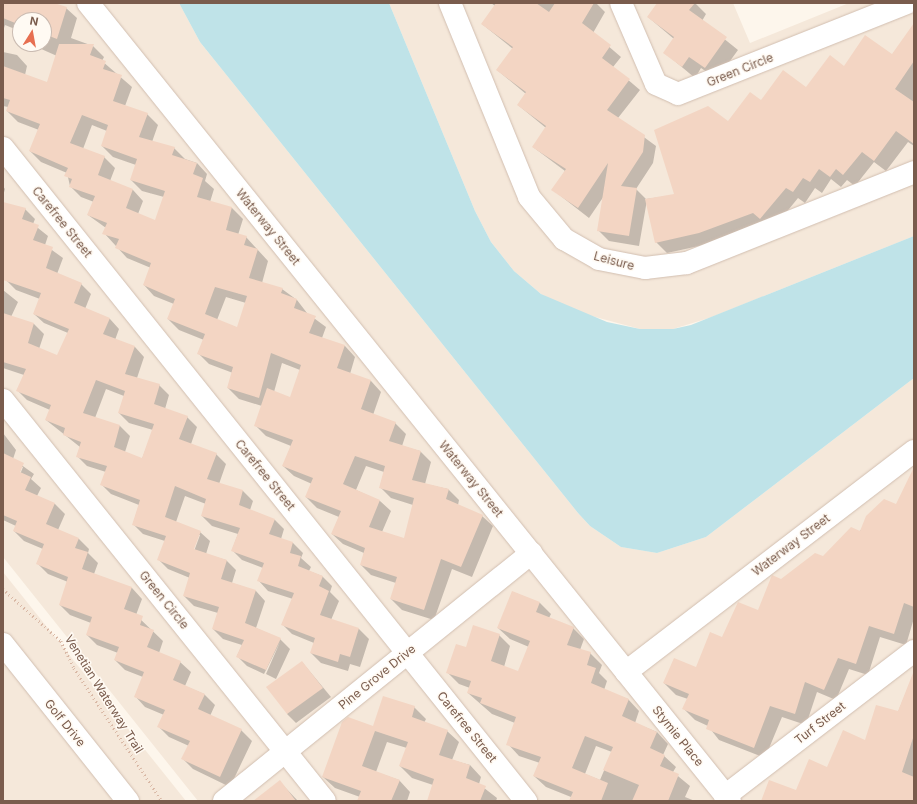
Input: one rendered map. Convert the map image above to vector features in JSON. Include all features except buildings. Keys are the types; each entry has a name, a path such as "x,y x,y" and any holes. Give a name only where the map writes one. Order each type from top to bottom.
{"street":[{"name":"Waterway Street","path":"88,3 626,672 914,451"},
{"name":"Leisure","path":"450,3 528,197 564,239 599,259 644,268 687,263 914,172"},
{"name":"Green Circle","path":"621,3 656,84 678,94 907,3"},
{"name":"Carefree Street","path":"3,148 526,801"},
{"name":"Green Circle","path":"3,400 325,801"},
{"name":"Pine Grove Drive","path":"224,801 531,553"},
{"name":"Golf Drive","path":"3,644 128,801"},
{"name":"Turf Street","path":"727,798 914,651"},
{"name":"Stymie Place","path":"626,672 727,798"}],"path":[{"name":"Venetian Waterway Trail","path":"3,589 61,641 74,668 162,801"}],"shaded area":[{"path":"3,3 179,3 200,42 578,513 590,526 621,547 657,553 706,537 914,378 914,801 198,801 3,557"},
{"path":"389,3 733,3 750,43 849,3 914,3 914,236 709,318 673,329 640,329 573,311 541,294 514,271 491,242 475,211"},
{"path":"3,572 186,801 3,801"}],"water":[{"path":"179,3 389,3 475,211 491,242 514,271 541,294 607,322 640,329 673,329 691,325 914,236 914,378 706,537 657,553 621,547 590,526 578,513 200,42"}]}
